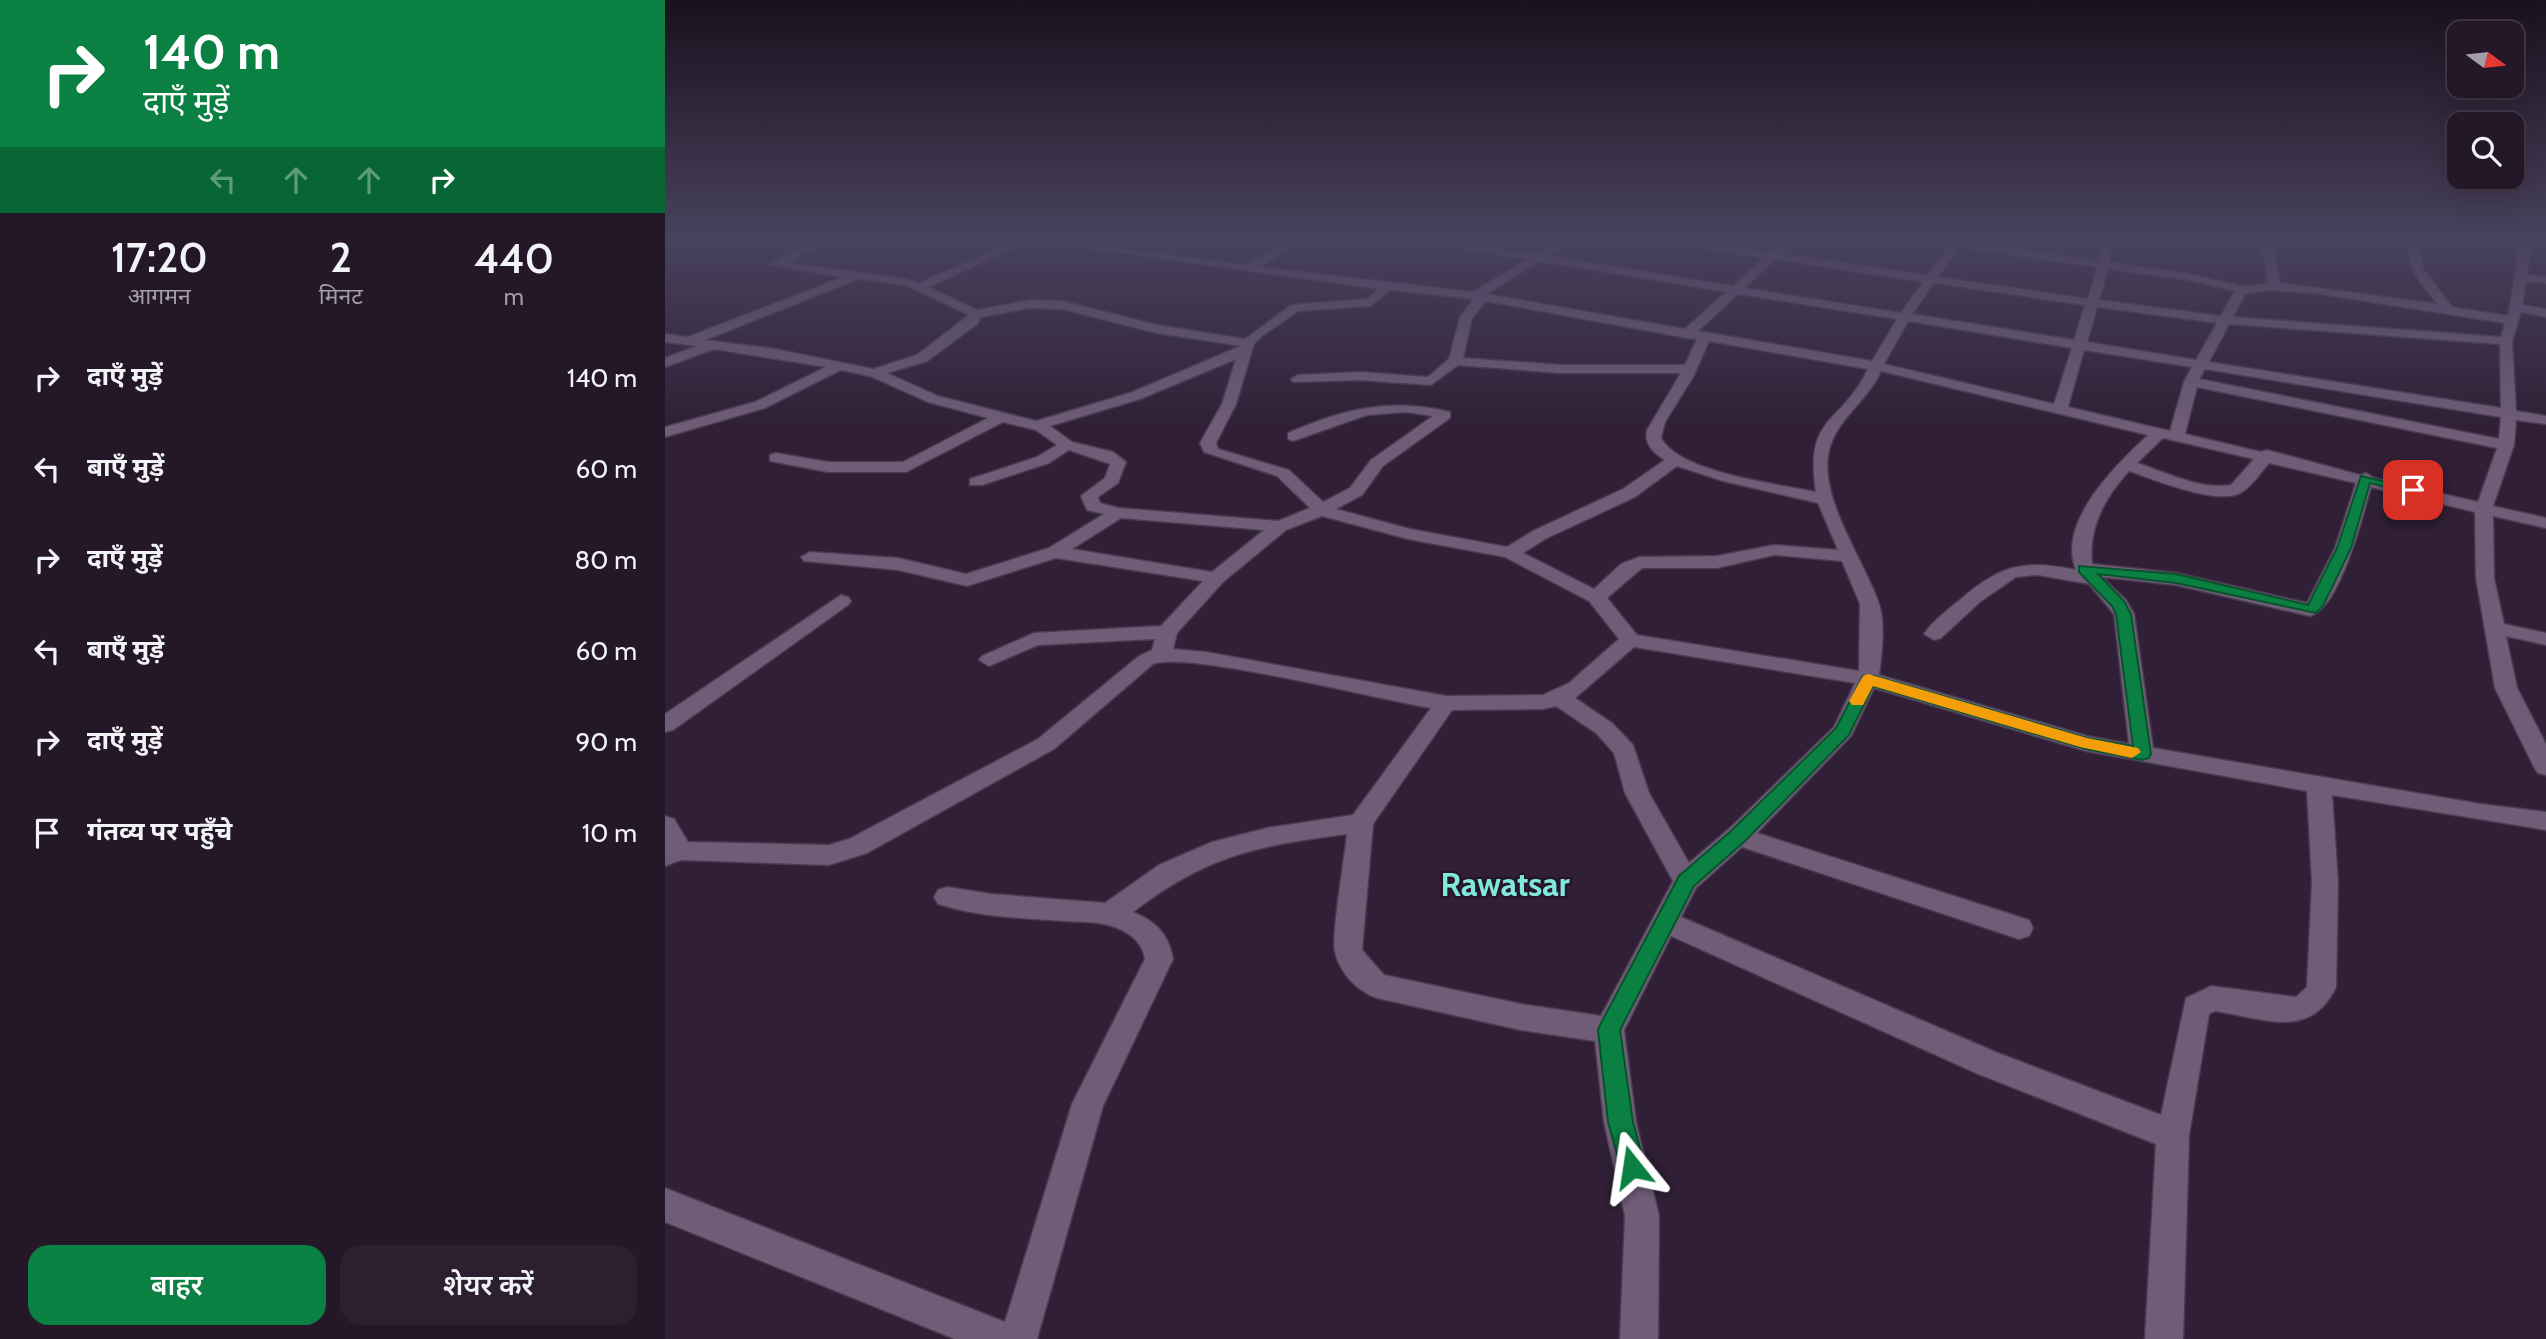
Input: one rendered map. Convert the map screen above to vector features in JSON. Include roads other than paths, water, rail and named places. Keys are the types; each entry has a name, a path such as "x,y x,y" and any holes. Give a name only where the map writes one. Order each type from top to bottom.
{"street":[{"path":"692,340 789,302"},
{"path":"952,302 976,314 1030,304 1062,305 1157,329 1247,346"},
{"path":"1364,302 1295,308 1257,333 1247,346 1229,404 1208,448 1223,457 1283,473 1321,510 1408,534 1510,553 1596,597 1630,640 1868,679 2086,743 2319,786 2546,821"},
{"path":"1298,379 1359,376 1436,379 1455,361 1467,317 1475,302"},
{"path":"1515,302 1875,366 2366,478 2546,523"},
{"path":"1687,334 1723,302"},
{"path":"1804,302 2546,420"},
{"path":"1639,1339 1642,1216 1621,1122 1609,1030 1686,881 1738,836 1843,731 1868,679 1871,660 1870,604 1825,499 1819,461 1823,441 1869,382 1875,366 1914,302"},
{"path":"2089,302 2226,320 2344,330 2410,331 2506,341"},
{"path":"2142,754 2124,614 2119,604 2090,574 2083,535 2091,509 2102,490 2127,465 2169,433 2191,382 2235,302"},
{"path":"2397,302 2514,314 2546,313"},
{"path":"2443,302 2448,309"},
{"path":"2516,302 2506,341 2509,414 2506,445 2484,509 2485,578 2492,628 2506,688 2546,767"},
{"path":"2060,408 2092,303"},
{"path":"874,373 922,358 973,321 976,314"},
{"path":"665,338 692,340 841,365 874,373 933,399 1036,426 1067,445 1107,455 1118,462 1112,480 1089,499 1093,506 1118,513 1280,526"},
{"path":"1704,338 1653,435 1654,443 1674,461 1825,499"},
{"path":"665,363 714,345"},
{"path":"1036,426 1135,396 1247,346"},
{"path":"1455,361 1561,369 1690,369"},
{"path":"665,432 759,405 841,365"},
{"path":"1388,408 1420,380"},
{"path":"2191,382 2506,445"},
{"path":"665,825 673,853 829,855 858,846 1046,744 1164,643 1216,578 1280,526 1321,510 1356,491 1377,463 1445,415 1388,408 1347,414 1293,436"},
{"path":"775,458 828,467 906,467 1003,416"},
{"path":"976,482 1044,460 1067,445"},
{"path":"2127,465 2210,490 2230,491 2236,489 2267,455"},
{"path":"1510,553 1539,534 1629,493 1674,461"},
{"path":"1934,635 1977,594 2015,571 2176,579 2310,610 2316,606 2344,548 2366,478"},
{"path":"810,557 898,565 967,580 1055,552 1118,513"},
{"path":"1596,597 1628,568 1639,562 1717,562 1775,550 1849,556"},
{"path":"1055,552 1216,578"},
{"path":"665,725 841,601"},
{"path":"2492,628 2546,639"},
{"path":"989,660 1034,639 1164,643 1206,658 1391,695 1446,703 1542,702 1560,698 1577,688 1630,640"},
{"path":"1560,698 1604,728 1625,750 1637,793 1686,881"},
{"path":"1446,703 1361,823 1348,950 1361,976 1377,986 1521,1017 1609,1030"},
{"path":"2164,1339 2173,1135 2196,1007 2201,1002 2221,999 2297,1010 2309,1006 2322,987 2325,882 2319,786"},
{"path":"1110,914 1174,869 1212,851 1309,829 1361,823"},
{"path":"1738,836 2018,928"},
{"path":"947,897 992,905 1110,914 1139,926 1157,946 1159,959 1089,1104 1019,1339"},
{"path":"1664,921 1987,1063 2173,1135"},
{"path":"665,1205 1001,1339"}],"district":[{"name":"Rawatsar","path":"1505,884"}]}
